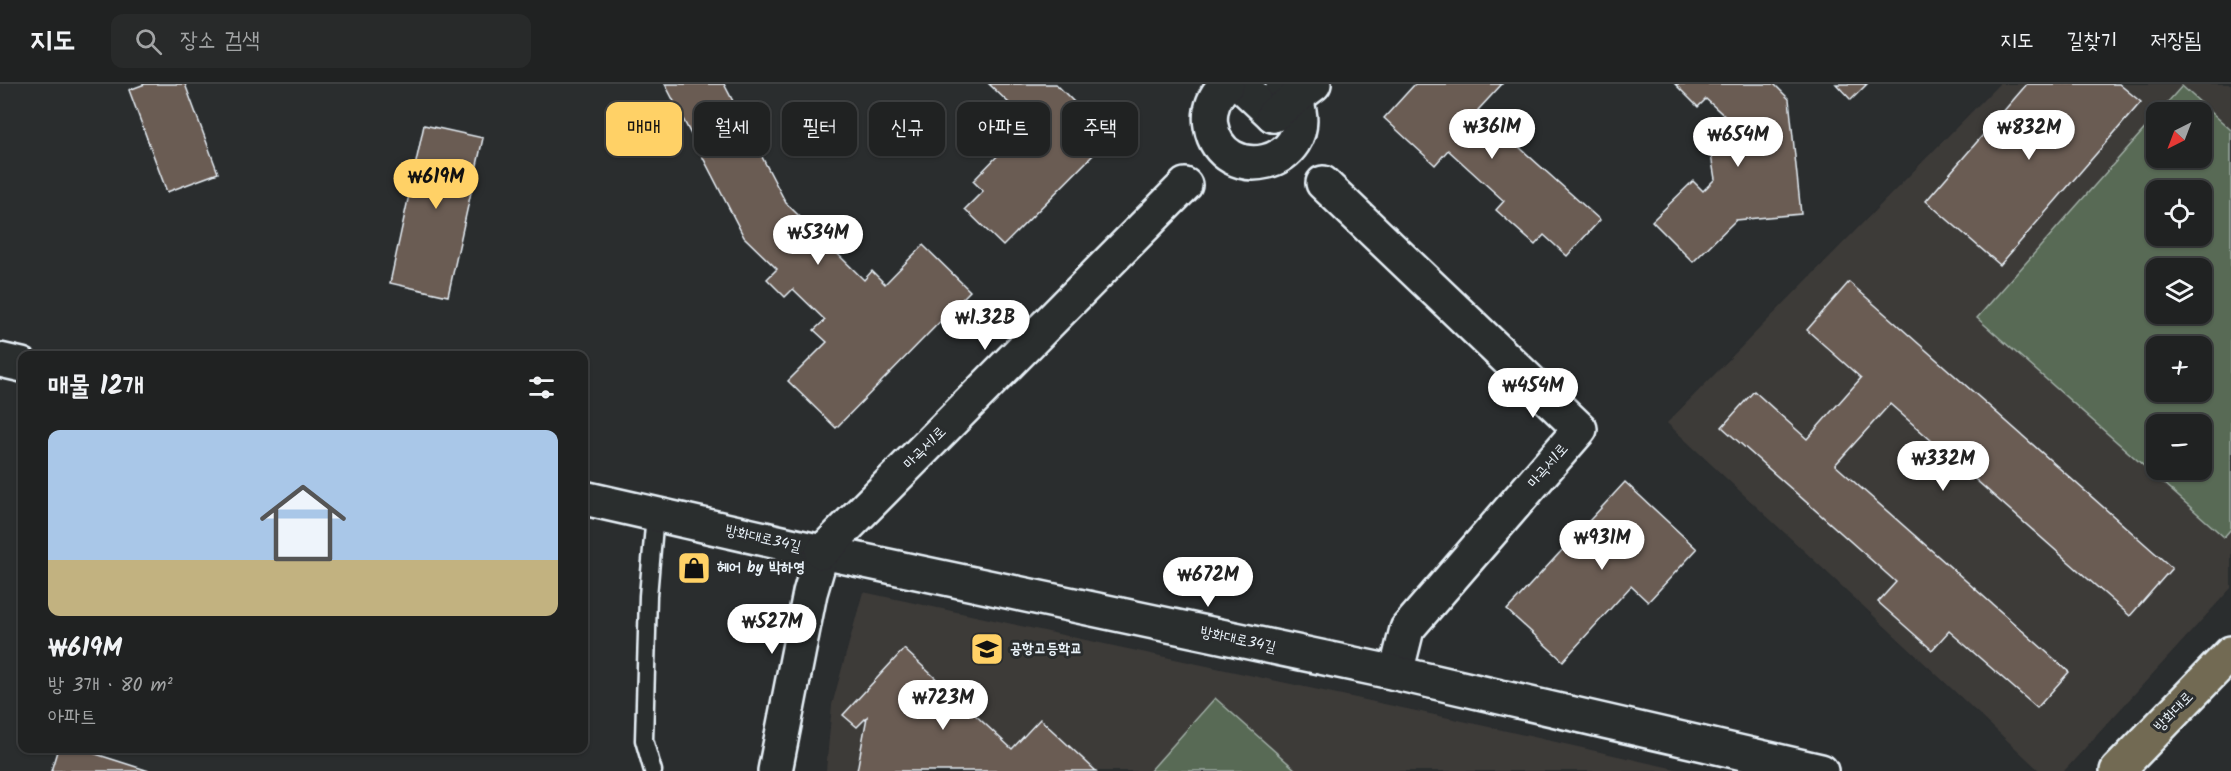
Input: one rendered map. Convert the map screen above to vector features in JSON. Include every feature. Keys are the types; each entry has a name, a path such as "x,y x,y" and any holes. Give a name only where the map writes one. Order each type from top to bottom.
{"main road":[{"name":"방화대로","path":"2117,771 2231,652"}],"street":[{"path":"1227,84 1215,98 1212,107 1210,122 1213,133 1223,150 1235,159 1261,164 1285,153 1298,132 1300,122 1296,100 1283,84"},
{"path":"1240,84 1273,115 1314,84"},
{"name":"마곡서1로","path":"1323,183 1580,429 1407,628 1396,674"},
{"name":"마곡서1로","path":"776,771 810,593 822,552 1185,185"},
{"path":"0,360 18,364"},
{"name":"방화대로34길","path":"588,499 822,552 1396,674 1821,771"}],"lane":[{"path":"653,771 644,740 648,596 655,514"}],"shaded area":[{"path":"1999,84 2231,84 2231,588 2064,771 2040,771 1667,423"},
{"name":"공항고등학교","path":"863,592 1684,771 826,771 832,705"}],"green space":[{"path":"2182,86 2200,102 2168,102"},
{"path":"2212,113 2231,130 2231,529 2224,537 2160,480 2212,480 2212,414 2146,414 2146,468 1977,318 2146,127 2146,168 2212,168"},
{"path":"1215,698 1297,771 1150,771"}],"building":[{"path":"145,84 185,84 218,173 167,192 129,90"},
{"path":"665,84 724,84 733,102 694,102 694,140 682,117 682,102 674,102"},
{"path":"989,84 1056,84 1074,102 1062,102 1062,156 1092,156 1003,246 965,209 983,191 973,181 997,156 1050,156 1050,102 1008,102"},
{"path":"1415,84 1502,84 1478,110 1600,220 1567,256 1544,235 1535,245 1496,210 1504,201 1448,150 1435,165 1384,118"},
{"path":"1675,84 1774,84 1789,99 1801,214 1736,220 1693,262 1652,221 1693,181 1703,191 1715,179 1710,149 1735,145 1731,122 1706,99 1698,107"},
{"path":"1836,84 1867,84 1851,100"},
{"path":"2027,84 2119,84 2141,102 2000,265 1926,201"},
{"path":"424,125 483,138 448,296 390,283"},
{"path":"702,156 762,156 786,203 864,280 872,271 885,284 923,245 970,291 836,428 788,381 827,342 814,330 825,320 793,289 785,297 767,279 777,269 744,237"},
{"path":"1849,282 2172,568 2130,616 1890,404 1835,465 2069,672 2037,708 1949,631 1932,650 1878,602 1896,582 1722,427 1754,391 1807,439 1861,378 1807,330"},
{"path":"1625,482 1697,549 1648,602 1631,586 1563,661 1507,610"},
{"path":"904,649 1012,749 1040,719 1096,771 857,771 867,717 857,727 843,715"},
{"path":"56,753 93,753 149,771 51,771"}],"place":[{"name":"헤어 by 박하영","path":"694,568"},
{"name":"공항고등학교","path":"987,649"}]}
